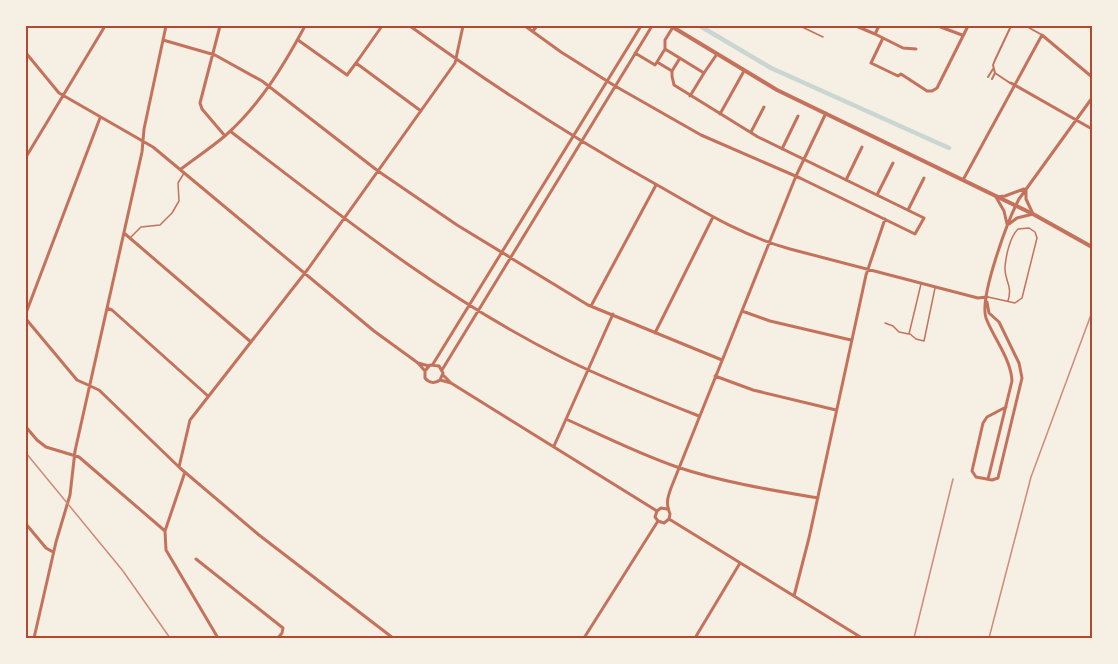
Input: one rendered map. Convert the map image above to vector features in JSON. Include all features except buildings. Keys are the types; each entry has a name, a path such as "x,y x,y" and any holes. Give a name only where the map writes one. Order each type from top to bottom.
{"street":[{"path":"26,157 105,26"},
{"path":"34,639 53,552 70,495 75,455 124,233 166,26"},
{"path":"220,26 201,106 225,136"},
{"path":"181,169 230,131 269,86 305,26"},
{"path":"298,40 346,75 382,26"},
{"path":"410,26 512,98 713,217 770,243 978,298 987,297"},
{"path":"178,466 189,422 305,273 422,111 456,59 463,26"},
{"path":"525,26 615,86 719,144 796,176 915,234 924,218 751,133 674,85 672,71 680,58"},
{"path":"533,32 537,26"},
{"path":"425,371 471,304 641,26"},
{"path":"440,380 478,309 581,140 651,27 657,26"},
{"path":"636,53 655,65 665,49 665,40 672,26 744,70 826,113 1016,205 1092,247"},
{"path":"856,26 903,48 916,49"},
{"path":"875,34 879,26"},
{"path":"938,26 962,35"},
{"path":"883,38 871,63 898,76 901,74 927,91 932,91 937,88 968,26"},
{"path":"1011,26 996,58 995,73 1012,85 1092,129"},
{"path":"1026,26 1042,35 1092,77"},
{"path":"1008,32 1014,35"},
{"path":"963,180 1012,85 1042,35"},
{"path":"163,40 212,54 269,86 378,171 502,254 591,306 722,360"},
{"path":"665,49 704,73"},
{"path":"26,53 63,96 143,141 181,169 382,338 418,363 425,371 425,378 429,382 440,380 451,383 657,511"},
{"path":"690,96 717,54"},
{"path":"996,58 1001,61"},
{"path":"657,62 672,71"},
{"path":"356,63 422,111"},
{"path":"988,77 994,69"},
{"path":"720,114 744,70"},
{"path":"992,79 995,73"},
{"path":"1002,78 1005,74"},
{"path":"988,479 1007,406 1012,375 986,315 987,297 1007,225 1016,205 1092,98"},
{"path":"751,133 764,107"},
{"path":"667,509 662,508 657,511 655,517 658,521 664,523 669,519 667,497 796,176 826,113"},
{"path":"782,149 798,116"},
{"path":"26,313 100,118"},
{"path":"230,131 423,275 478,309 561,357 699,416"},
{"path":"846,180 862,147"},
{"path":"877,195 892,163"},
{"path":"908,210 924,177"},
{"path":"591,306 656,185"},
{"path":"996,196 1011,194 1026,188"},
{"path":"1026,188 1026,200 1033,214"},
{"path":"996,196 1004,210 1007,225"},
{"path":"1007,225 1017,218 1033,214"},
{"path":"655,333 713,217"},
{"path":"794,596 818,498 867,270 885,219"},
{"path":"124,233 251,342"},
{"path":"987,297 988,311 999,322 1019,363 1022,378 1000,474 996,480 976,477 972,471 983,423 987,417 1007,406"},
{"path":"107,308 208,396"},
{"path":"742,310 770,321 851,340"},
{"path":"554,446 613,314"},
{"path":"26,319 76,380 99,390 185,472 259,535 390,638"},
{"path":"418,363 438,366 451,383"},
{"path":"715,376 753,390 836,410"},
{"path":"566,419 631,449 679,467 718,478 818,498"},
{"path":"26,427 46,447 75,455 165,531"},
{"path":"185,472 165,531 165,545 168,556 218,639"},
{"path":"669,519 862,638"},
{"path":"584,639 658,521"},
{"path":"26,524 46,548 53,552"},
{"path":"196,558 283,628 278,639"},
{"path":"695,639 740,563"}],"lane":[{"path":"800,26 823,38"},
{"path":"131,237 141,227 160,225 172,213 179,201 178,183 185,173"},
{"path":"987,297 1017,303 1023,295 1037,238 1035,232 1029,228 1018,229 1012,236 1005,266 1011,291 1008,301"},
{"path":"909,334 922,284"},
{"path":"885,323 899,332 924,341 936,287"}],"waterway":[{"path":"700,26 771,68 949,148"}],"railway":[{"path":"989,638 1031,477 1092,312"},
{"path":"26,453 123,571 170,638"},
{"path":"914,638 953,479"}]}
